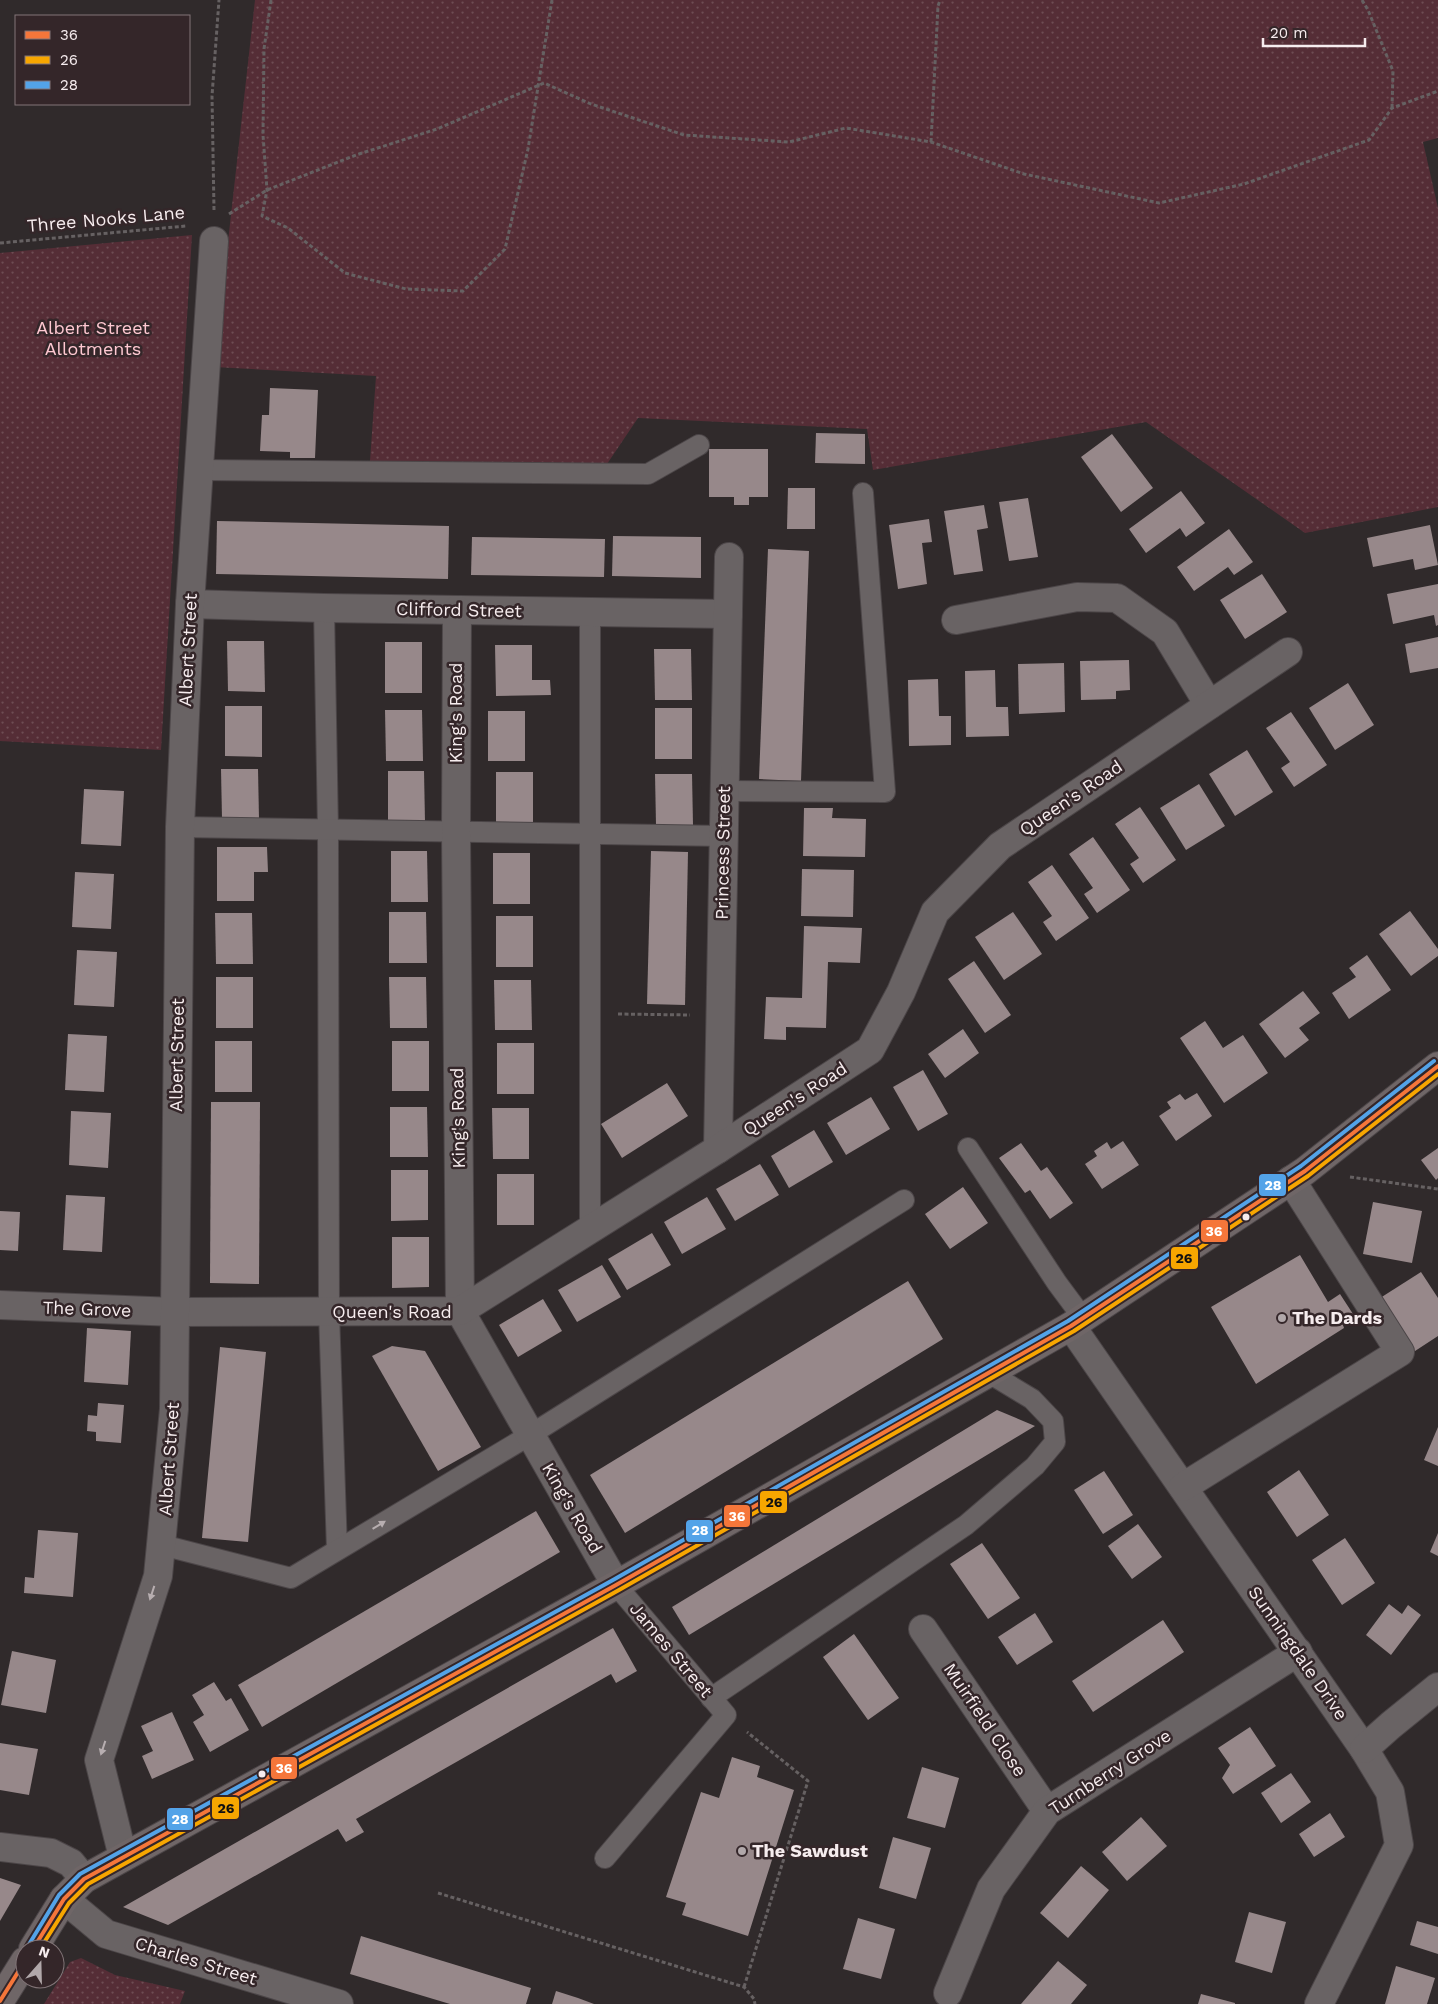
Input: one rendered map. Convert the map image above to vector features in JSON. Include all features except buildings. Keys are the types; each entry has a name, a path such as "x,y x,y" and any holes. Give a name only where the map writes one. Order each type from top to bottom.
{"street":[{"name":"Albert Street","path":"123,1856 99,1760 158,1576 174,1409 180,828 190,604 214,232"},
{"name":"Princess Street","path":"718,1149 730,557"},
{"path":"956,620 1077,597 1117,598 1165,632 1209,705"},
{"name":"Clifford Street","path":"190,604 324,608 728,614"},
{"name":"King's Road","path":"457,610 456,832 460,1311 616,1585"},
{"name":"Queen's Road","path":"175,1312 460,1311 718,1149 870,1050 901,992 935,912 1000,846 1288,652"},
{"path":"39,1939 64,1899 84,1879 616,1585 1077,1322 1298,1176 1438,1066"},
{"path":"1183,1487 1400,1352 1298,1176"},
{"name":"The Grove","path":"0,1305 175,1312"},
{"name":"Sunningdale Drive","path":"1077,1322 1183,1487 1364,1749 1390,1792 1399,1845 1319,2004"},
{"name":"Muirfield Close","path":"923,1629 1047,1811"},
{"name":"Turnberry Grove","path":"948,1992 991,1889 1047,1811 1298,1652"},
{"path":"1364,1749 1438,1687"},
{"path":"0,1847 52,1853 71,1863 84,1879"},
{"name":"Charles Street","path":"64,1899 106,1934 339,2004"},
{"path":"0,2001 15,1977"}],"lane":[{"path":"198,470 648,474 699,445"},
{"path":"725,791 885,792 863,493"},
{"path":"324,608 328,830 329,1312 337,1550"},
{"path":"590,612 590,1229"},
{"path":"180,828 724,836"},
{"path":"968,1148 1057,1283 1077,1322"},
{"path":"162,1545 291,1578 530,1434 904,1200"},
{"path":"711,1698 966,1525 1036,1466 1055,1442 1053,1421 1032,1399 989,1373"},
{"name":"James Street","path":"616,1585 726,1715"},
{"path":"605,1858 726,1715"}],"path":[{"path":"214,232 212,96 219,0"},
{"path":"271,0 264,49 263,135 267,190 262,216 288,228 345,273 406,289 463,291 505,248 528,149 552,0"},
{"path":"931,142 938,6 940,0"},
{"path":"1362,0 1393,71 1392,108"},
{"path":"214,232 267,190 356,155 437,128 544,82 591,104 684,135 789,142 846,128 931,142 1024,174 1159,203 1244,184 1369,140 1392,108 1438,91"},
{"name":"Three Nooks Lane","path":"0,243 214,232"},
{"path":"590,1013 720,1016"},
{"path":"1298,1176 1438,1189"},
{"path":"726,1715 808,1781 744,1987"},
{"path":"438,1893 744,1987 754,1999 755,2004"}],"green space":[{"path":"255,0 1438,0 1438,138 1423,142 1438,208 1438,507 1305,533 1146,422 873,470 867,429 638,418 605,467 370,461 376,376 214,367"},
{"name":"Albert Street Allotments","path":"192,235 161,750 0,741 0,253"},
{"path":"81,1958 115,1975 185,1991 180,2004 44,2004 53,1989 65,1989 65,1970 70,1962"}],"transit line":[{"name":"28","path":"32,1939 59,1895 80,1874 613,1580 1068,1321 1301,1166 1434,1061"},
{"name":"36","path":"39,1939 64,1899 84,1879 616,1585 1071,1326 1305,1171 1438,1066"},
{"name":"26","path":"46,1939 69,1903 88,1884 619,1590 1074,1331 1308,1176 1438,1074"},
{"name":"36","path":"0,2001 15,1977"}],"place":[{"name":"The Dards","path":"1282,1318"},
{"name":"The Sawdust","path":"742,1851"}]}
